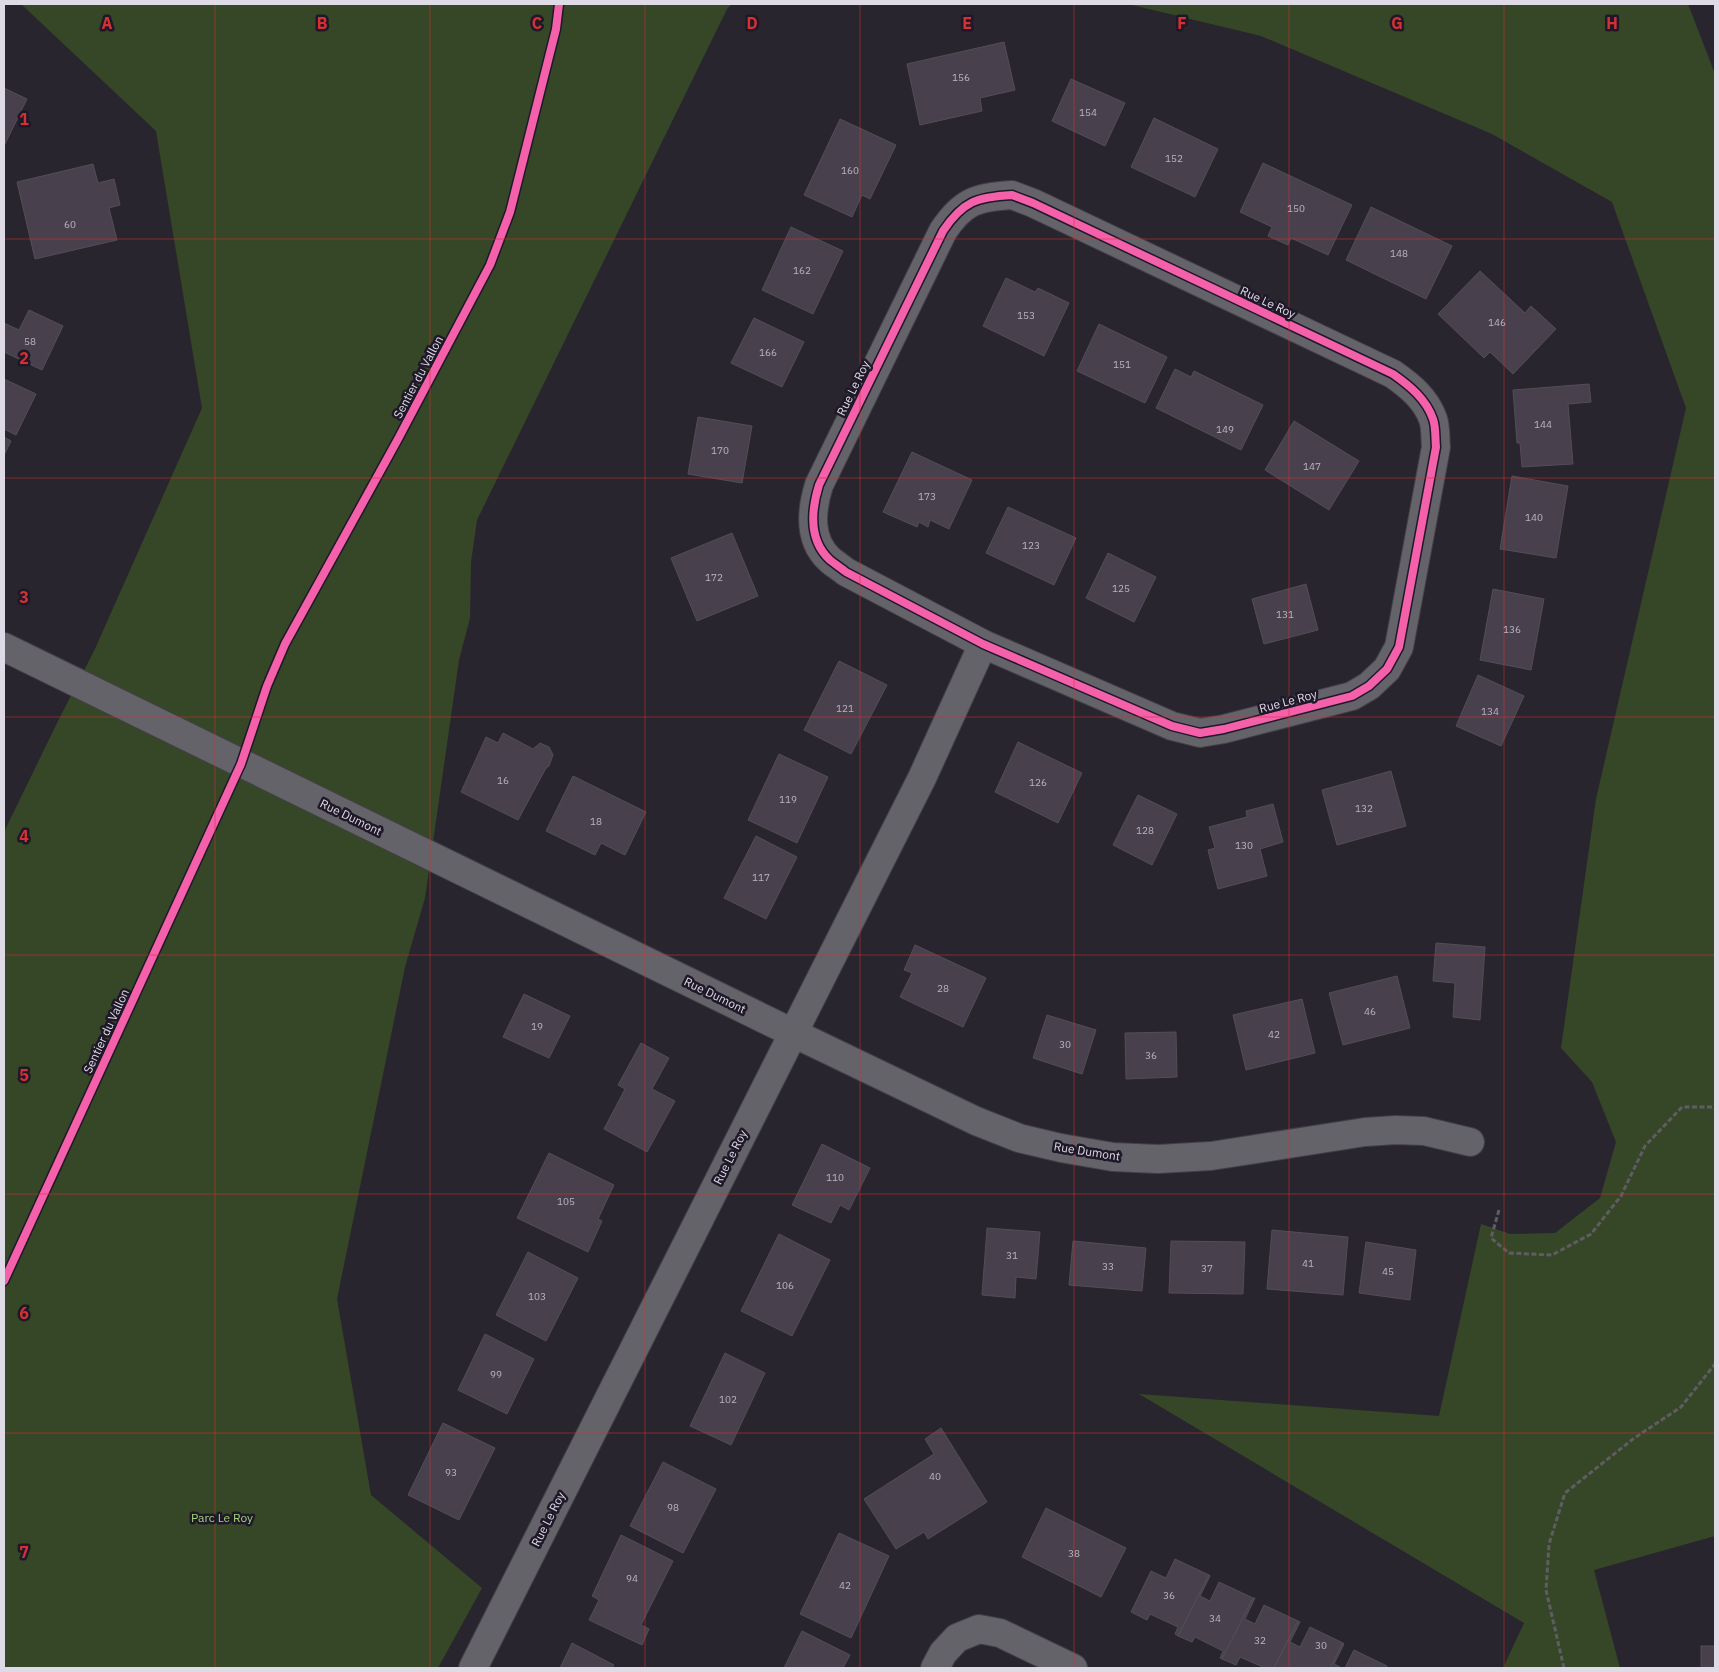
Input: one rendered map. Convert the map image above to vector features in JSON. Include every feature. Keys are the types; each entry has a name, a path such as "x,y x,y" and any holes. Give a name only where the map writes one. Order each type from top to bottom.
{"street":[{"name":"Rue Le Roy","path":"1012,195 1033,203 1393,374 1411,386 1423,400 1434,420 1436,447 1399,647 1387,669 1369,686 1352,696 1224,729 1200,733 1172,726 983,644 846,572 830,560 818,546 813,526 813,504 818,485 943,231 954,215 971,201 994,196 1012,195"},
{"name":"Rue Le Roy","path":"473,1668 922,778 983,644"},
{"name":"Rue Dumont","path":"4,647 793,1034 976,1121 1019,1138 1061,1148 1104,1155 1158,1159 1211,1156 1365,1132 1396,1130 1424,1131 1470,1142"},
{"path":"936,1668 943,1653 957,1638 979,1629 1000,1633 1073,1668"}],"path":[{"path":"1498,1210 1491,1238 1509,1253 1552,1255 1591,1234 1621,1196 1645,1146 1682,1107 1712,1107 1715,1110"},
{"path":"1564,1668 1546,1590 1549,1544 1565,1493 1633,1439 1681,1407 1715,1364 1715,1360"}],"green space":[{"name":"Parc Le Roy","path":"21,4 732,4 727,9 477,520 471,562 470,618 459,660 425,898 405,967 337,1299 371,1495 482,1588 438,1668 4,1668 4,832 94,651 202,408 156,131"},
{"path":"1128,4 1688,4 1715,74 1715,1536 1594,1570 1620,1668 1503,1668 1524,1623 1139,1394 1439,1416 1481,1224 1510,1234 1555,1233 1600,1198 1616,1142 1592,1082 1561,1048 1596,799 1686,408 1612,202 1492,134 1261,36"}],"building":[{"path":"1004,42 1015,90 980,98 982,111 920,125 907,64"},
{"path":"1071,79 1125,103 1105,146 1052,121"},
{"path":"4,88 27,99 4,146"},
{"path":"1154,118 1218,149 1195,197 1131,167"},
{"path":"840,119 896,145 870,199 862,195 852,217 804,195"},
{"path":"1263,163 1352,205 1328,255 1291,238 1288,245 1268,236 1272,227 1240,212"},
{"path":"93,164 98,183 114,179 120,205 109,208 117,240 35,259 17,182"},
{"path":"1371,207 1452,246 1426,299 1346,260"},
{"path":"791,227 843,251 813,314 762,290"},
{"path":"1480,271 1525,313 1531,306 1556,329 1513,374 1490,352 1484,358 1438,314"},
{"path":"1006,278 1035,292 1038,288 1069,303 1044,356 983,326"},
{"path":"29,310 63,326 42,370 4,352 4,323 19,330"},
{"path":"754,318 804,342 782,387 731,363"},
{"path":"1099,324 1167,357 1145,403 1077,371"},
{"path":"1175,369 1191,377 1194,371 1263,405 1241,450 1156,408"},
{"path":"4,379 36,394 16,435 4,429"},
{"path":"1589,384 1591,402 1568,404 1573,464 1522,467 1520,443 1517,443 1513,390"},
{"path":"698,417 752,426 742,483 688,474"},
{"path":"1294,421 1359,461 1329,510 1265,470"},
{"path":"4,437 11,441 4,455"},
{"path":"912,452 972,480 949,529 930,520 928,527 919,522 917,527 883,512"},
{"path":"1512,476 1568,486 1556,558 1500,549"},
{"path":"1008,507 1076,538 1054,585 986,553"},
{"path":"732,533 758,596 697,621 671,558"},
{"path":"1108,553 1156,577 1134,622 1086,598"},
{"path":"1306,584 1318,630 1264,644 1252,599"},
{"path":"1493,589 1544,599 1531,670 1480,660"},
{"path":"839,661 887,685 851,754 804,730"},
{"path":"1478,675 1524,696 1501,746 1456,726"},
{"path":"503,733 533,749 540,743 549,747 553,755 549,766 546,768 518,820 461,792 486,737 498,743"},
{"path":"1018,742 1082,773 1058,823 995,792"},
{"path":"779,754 828,777 797,843 748,820"},
{"path":"1391,771 1406,826 1337,845 1322,790"},
{"path":"573,776 646,812 625,855 601,843 595,855 546,831"},
{"path":"1138,795 1177,814 1152,865 1113,845"},
{"path":"1273,804 1283,842 1260,849 1267,876 1218,889 1208,850 1215,848 1209,827 1247,817 1246,811"},
{"path":"756,836 797,857 766,919 724,898"},
{"path":"1436,943 1485,947 1480,1020 1453,1017 1455,983 1433,981"},
{"path":"915,945 986,978 963,1027 900,997 912,973 904,970"},
{"path":"1397,976 1410,1028 1343,1045 1329,993"},
{"path":"524,994 570,1016 549,1058 503,1037"},
{"path":"1302,999 1315,1053 1246,1070 1233,1015"},
{"path":"1047,1015 1096,1030 1082,1074 1033,1058"},
{"path":"1176,1032 1177,1077 1126,1079 1125,1033"},
{"path":"641,1043 669,1058 652,1089 675,1101 647,1152 604,1129 625,1089 618,1085"},
{"path":"822,1144 870,1168 849,1210 840,1205 831,1223 792,1205"},
{"path":"549,1153 614,1185 598,1219 602,1221 588,1252 517,1218"},
{"path":"987,1228 1040,1232 1036,1279 1016,1277 1015,1298 982,1295"},
{"path":"1272,1230 1348,1237 1343,1295 1267,1289"},
{"path":"779,1234 830,1260 792,1336 741,1311"},
{"path":"1073,1241 1146,1248 1142,1291 1069,1285"},
{"path":"1171,1241 1245,1242 1243,1294 1169,1293"},
{"path":"1366,1242 1416,1250 1410,1300 1359,1293"},
{"path":"528,1252 578,1278 546,1341 496,1315"},
{"path":"485,1334 534,1359 507,1414 458,1390"},
{"path":"725,1353 765,1373 731,1445 690,1426"},
{"path":"443,1423 495,1448 459,1520 408,1495"},
{"path":"941,1428 987,1502 928,1539 924,1532 896,1549 864,1499 934,1454 925,1439"},
{"path":"663,1462 716,1489 683,1553 630,1526"},
{"path":"1046,1508 1126,1548 1101,1597 1022,1557"},
{"path":"839,1533 889,1556 851,1638 800,1614"},
{"path":"621,1535 673,1561 641,1625 649,1629 642,1645 589,1620 599,1600 592,1596"},
{"path":"1175,1559 1209,1575 1178,1636 1175,1634 1178,1627 1150,1614 1147,1620 1131,1612 1151,1571 1166,1578"},
{"path":"1209,1575 1200,1596 1210,1601 1219,1582 1253,1598 1222,1659 1220,1658 1223,1651 1195,1637 1192,1642 1178,1636"},
{"path":"1253,1598 1255,1598 1245,1619 1255,1624 1264,1605 1298,1621 1274,1668 1265,1668 1240,1657 1236,1665 1222,1659"},
{"path":"1298,1621 1300,1622 1290,1642 1300,1647 1310,1627 1343,1643 1330,1668 1274,1668"},
{"path":"802,1631 850,1655 843,1668 784,1668"},
{"path":"572,1643 614,1665 612,1668 560,1668"},
{"path":"1343,1643 1334,1664 1342,1668 1330,1668"},
{"path":"1701,1646 1715,1646 1715,1668 1701,1668"},
{"path":"1354,1650 1387,1666 1386,1668 1345,1668"}],"cycle path":[{"name":"Sentier du Vallon","path":"4,1281 241,764 267,686 285,644 398,439 490,265 510,212 556,29 559,4"},
{"path":"1012,195 1033,203 1393,374 1422,399 1434,422 1436,447 1399,647 1387,669 1369,686 1352,696 1224,729 1200,733 1172,726 983,644 846,572 823,552 818,544 813,525 814,505 819,485 943,231 957,213 972,202 989,197 1012,195"}]}
